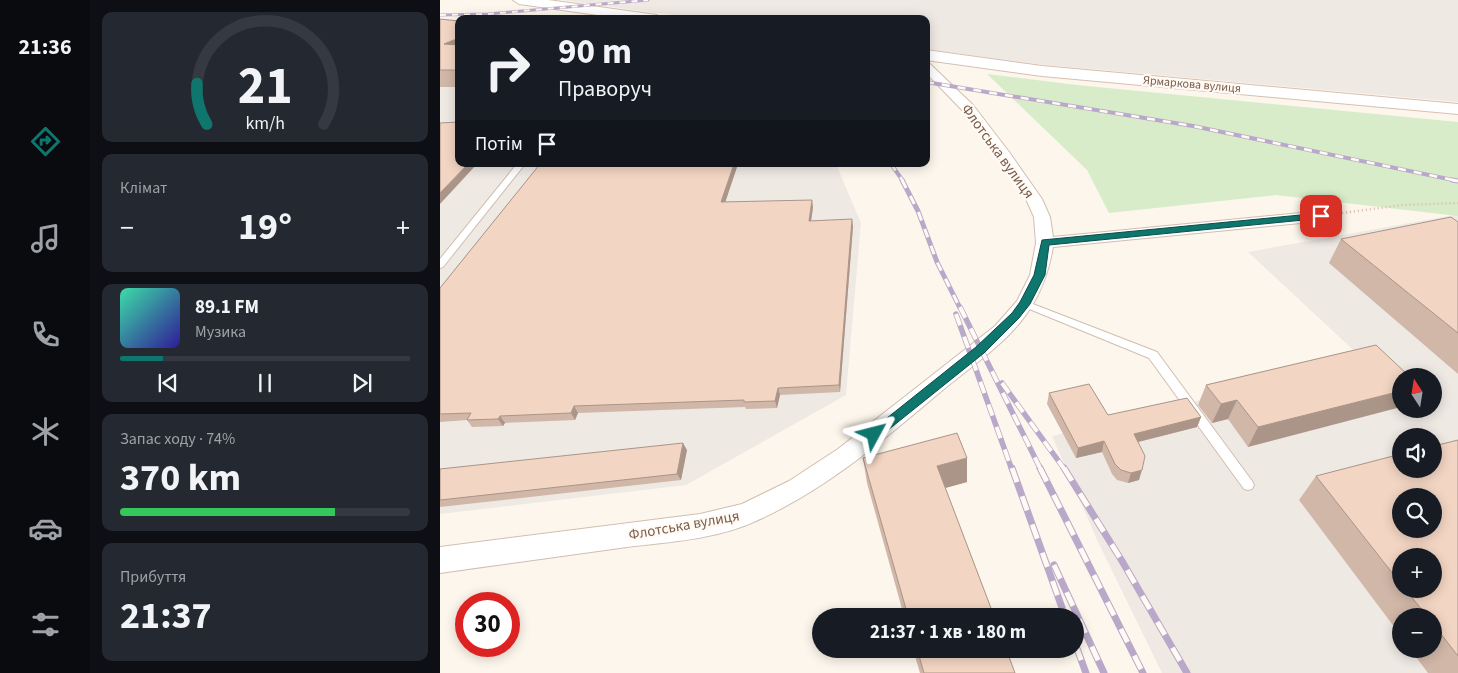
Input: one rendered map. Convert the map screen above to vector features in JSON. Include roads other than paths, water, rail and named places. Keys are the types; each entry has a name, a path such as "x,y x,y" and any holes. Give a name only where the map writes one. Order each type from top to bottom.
{"street":[{"path":"519,0 628,15"},
{"name":"Ярмаркова вулиця","path":"930,56 1052,72 1458,109"},
{"name":"Флотська вулиця","path":"440,560 700,526 746,514 773,503 798,489 846,456 1002,331 1025,304 1040,275 1045,242 1042,217 1034,199 968,108 930,70"},
{"path":"1045,242 1321,216"}],"lane":[{"path":"440,265 519,167"},
{"path":"1025,304 1153,355 1248,485"}],"railway":[{"path":"440,15 488,14 648,0"},
{"path":"930,83 1193,126 1458,181 1452,180"},
{"path":"893,167 903,181"},
{"path":"902,180 918,211 937,262 960,308"},
{"path":"960,307 1041,469"},
{"path":"956,314 1012,470"},
{"path":"1002,383 1065,470"},
{"path":"1012,468 1062,608"},
{"path":"1064,468 1122,561 1187,673"},
{"path":"1041,469 1143,673"},
{"path":"1054,565 1104,673"},
{"path":"1080,658 1086,673"}]}
